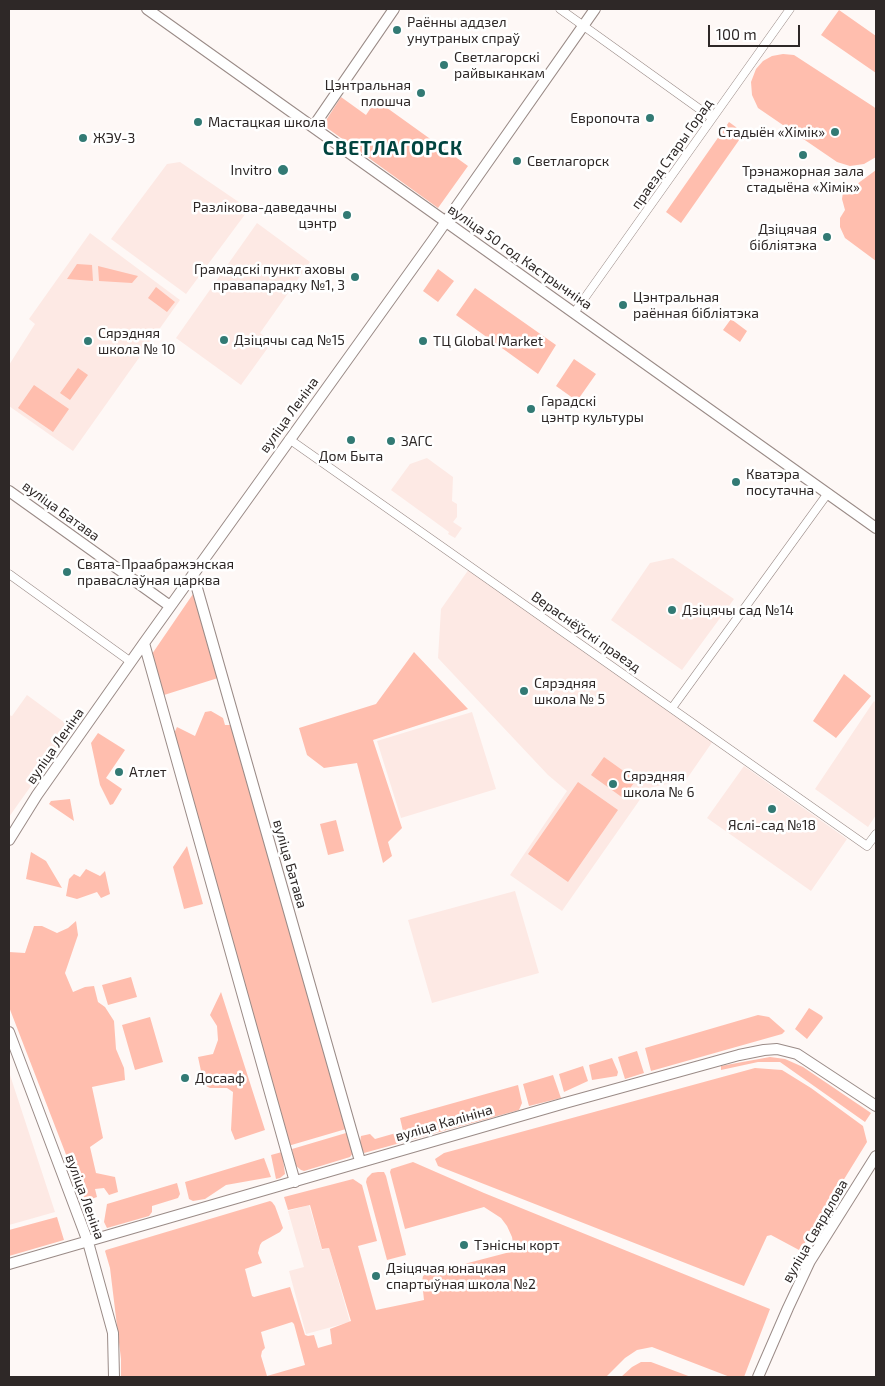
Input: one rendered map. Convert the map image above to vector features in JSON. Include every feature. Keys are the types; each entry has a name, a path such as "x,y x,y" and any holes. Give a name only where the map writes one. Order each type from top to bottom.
{"street":[{"name":"вуліца 50 год Кастрычніка","path":"148,9 876,528"},
{"path":"314,127 393,9"},
{"path":"560,9 712,118"},
{"name":"вуліца Леніна","path":"9,840 37,795 170,606 446,221 595,9"},
{"name":"праезд Стары Горад","path":"574,313 789,9"},
{"name":"Вераснёўскі праезд","path":"289,438 867,846 876,834"},
{"name":"вуліца Батава","path":"9,491 170,606"},
{"path":"672,708 828,493"},
{"path":"9,574 131,662"},
{"name":"вуліца Батава","path":"193,574 360,1161"},
{"path":"144,643 295,1182"},
{"name":"вуліца Леніна","path":"9,1032 88,1242 113,1333 114,1377"},
{"name":"вуліца Калініна","path":"9,1264 295,1182 360,1161 739,1055 764,1050 777,1049 797,1054 876,1106"},
{"name":"вуліца Свярдлова","path":"758,1377 810,1261 876,1156"}],"shaded area":[{"path":"839,10 876,36 876,73 821,35"},
{"name":"Стадыён «Хімік»","path":"794,55 876,109 876,157 864,164 850,166 837,162 758,108 752,95 751,82 756,69 763,61 772,56"},
{"path":"341,97 366,115 376,100 468,166 438,208 323,125"},
{"path":"729,122 744,133 681,223 666,212"},
{"path":"180,162 249,209 186,294 111,239 167,164"},
{"path":"876,170 876,261 845,238 840,227 840,218 845,210 842,199 843,192 849,184 857,184"},
{"path":"257,223 310,262 260,333 272,342 241,385 176,338"},
{"name":"Сярэдняя школа № 10","path":"90,233 180,300 73,451 9,406 9,365 35,324 29,319"},
{"path":"77,264 92,265 93,281 67,279"},
{"path":"98,266 138,276 132,283 99,281"},
{"path":"438,269 454,281 438,302 423,291"},
{"path":"156,287 175,302 167,312 148,298"},
{"path":"475,288 556,345 538,374 456,315"},
{"path":"731,319 747,331 740,342 723,330"},
{"path":"574,359 596,374 577,401 556,386"},
{"path":"78,368 88,375 70,400 60,393"},
{"path":"34,385 69,409 53,432 18,408"},
{"path":"427,458 453,477 452,501 457,504 457,517 453,522 462,528 455,538 391,490 410,464"},
{"name":"Дзіцячы сад №14","path":"673,558 734,599 682,670 611,620 650,563"},
{"path":"469,569 713,741 686,780 648,788 562,911 510,875 567,791 548,775 438,658 441,609"},
{"path":"193,594 218,678 164,695 152,654"},
{"path":"414,652 468,709 373,740 402,828 388,842 392,856 383,863 357,763 324,768 307,755 299,728 376,704"},
{"path":"844,674 871,696 836,738 813,721"},
{"path":"27,695 72,728 9,817 9,715 12,716"},
{"path":"874,701 876,703 876,815 868,827 815,789"},
{"path":"211,711 223,718 225,725 232,725 346,1129 288,1146 172,738 177,727 195,736 205,712"},
{"path":"472,712 496,789 401,818 377,741"},
{"path":"98,733 125,750 106,778 122,789 113,804 110,805 100,785 91,743"},
{"path":"604,757 636,780 623,798 591,775"},
{"path":"744,766 847,839 811,891 707,818"},
{"path":"578,782 618,810 568,882 528,854"},
{"path":"70,799 74,821 49,804 51,801"},
{"path":"336,820 344,851 328,855 320,824"},
{"path":"187,846 203,904 184,909 173,867"},
{"path":"31,852 46,861 62,888 26,879"},
{"path":"86,869 100,876 105,871 110,894 101,898 97,892 77,899 66,896 69,879 74,874 80,877"},
{"path":"515,891 539,973 432,1003 408,920"},
{"path":"76,921 78,935 65,973 73,992 85,987 94,986 98,1002 105,1007 114,1021 116,1049 124,1068 125,1080 92,1087 103,1138 90,1147 96,1173 115,1177 118,1192 109,1195 104,1188 95,1189 97,1197 86,1201 77,1183 9,1007 9,952 25,953 34,926 42,926 57,933 68,928"},
{"path":"131,977 137,997 108,1005 102,985"},
{"path":"221,992 265,1130 235,1140 231,1130 233,1092 227,1088 210,1088 204,1085 198,1057 213,1054 218,1040 217,1026 210,1015"},
{"path":"809,1008 823,1018 807,1039 795,1029"},
{"path":"758,1015 769,1017 785,1031 782,1034 651,1071 645,1048"},
{"path":"150,1017 163,1062 135,1070 122,1025"},
{"path":"637,1051 644,1073 625,1079 618,1057"},
{"path":"770,1057 785,1059 803,1067 871,1113 865,1122 780,1062 758,1062 721,1070 721,1066"},
{"path":"612,1058 618,1072 617,1076 592,1080 589,1065"},
{"path":"583,1066 588,1081 564,1092 559,1074"},
{"path":"755,1068 782,1070 811,1088 863,1126 867,1142 801,1249 799,1250 771,1235 767,1236 744,1286 438,1166 435,1159 444,1153"},
{"path":"9,1072 55,1212 9,1225"},
{"path":"553,1075 561,1098 529,1106 523,1084"},
{"path":"518,1085 522,1103 519,1110 364,1153 362,1149 361,1136 370,1134 375,1139 403,1131 400,1118"},
{"path":"348,1133 353,1153 350,1157 304,1171 295,1165 292,1149"},
{"path":"282,1152 285,1174 276,1179 271,1155"},
{"path":"264,1158 271,1177 226,1185 205,1199 193,1201 189,1199 185,1182"},
{"path":"413,1162 484,1193 770,1309 744,1377 730,1377 652,1347 637,1350 625,1358 606,1377 121,1377 121,1359 110,1268 106,1250 270,1201 275,1206 283,1228 260,1245 258,1253 262,1263 245,1269 252,1296 290,1287 305,1335 314,1335 318,1348 332,1344 330,1329 351,1321 329,1248 322,1249 310,1205 288,1210 284,1197 353,1179 362,1185 377,1241 358,1246 376,1310 424,1300 422,1282 423,1276 426,1274 510,1252 514,1249 512,1237 507,1226 501,1218 484,1207 405,1229 390,1172 391,1169","holes":["292,1322 305,1365 267,1376 261,1356 265,1348 261,1332"]},
{"path":"384,1172 386,1176 406,1255 387,1260 366,1182 372,1173"},
{"path":"177,1183 180,1194 178,1198 152,1206 152,1212 149,1216 107,1228 104,1222 107,1204"},
{"path":"309,1205 322,1250 329,1248 350,1322 306,1334 289,1271 304,1267 288,1211"},
{"path":"57,1217 64,1240 9,1256 9,1230"},
{"path":"641,1362 651,1362 691,1377 621,1377"}],"place":[{"name":"Раённы аддзел унутраных спраў","path":"397,30"},
{"name":"Светлагорскі райвыканкам","path":"444,65"},
{"name":"Цэнтральная плошча","path":"421,93"},
{"name":"Европочта","path":"650,118"},
{"name":"Мастацкая школа","path":"198,122"},
{"name":"Стадыён «Хімік»","path":"835,132"},
{"name":"ЖЭУ-3","path":"83,138"},
{"name":"Трэнажорная зала стадыёна «Хімік»","path":"803,155"},
{"name":"Светлагорск","path":"517,161"},
{"name":"Invitro","path":"283,170"},
{"name":"Разлікова-даведачны цэнтр","path":"347,215"},
{"name":"Дзіцячая бібліятэка","path":"827,237"},
{"name":"Грамадскі пункт аховы правапарадку №1, 3","path":"355,277"},
{"name":"Цэнтральная раённая бібліятэка","path":"623,305"},
{"name":"Дзіцячы сад №15","path":"224,340"},
{"name":"Сярэдняя школа № 10","path":"88,341"},
{"name":"ТЦ Global Market","path":"423,341"},
{"name":"Гарадскі цэнтр культуры","path":"531,409"},
{"name":"Дом Быта","path":"351,440"},
{"name":"ЗАГС","path":"391,441"},
{"name":"Кватэра посутачна","path":"736,482"},
{"name":"Свята-Праабражэнская праваслаўная царква","path":"67,572"},
{"name":"Дзіцячы сад №14","path":"672,610"},
{"name":"Сярэдняя школа № 5","path":"524,691"},
{"name":"Атлет","path":"119,772"},
{"name":"Сярэдняя школа № 6","path":"613,784"},
{"name":"Яслі-сад №18","path":"772,809"},
{"name":"Досааф","path":"185,1078"},
{"name":"Тэнісны корт","path":"464,1245"},
{"name":"Дзіцячая юнацкая спартыўная школа №2","path":"376,1276"}],"district":[{"name":"СВЕТЛАГОРСК","path":"393,149"}]}
